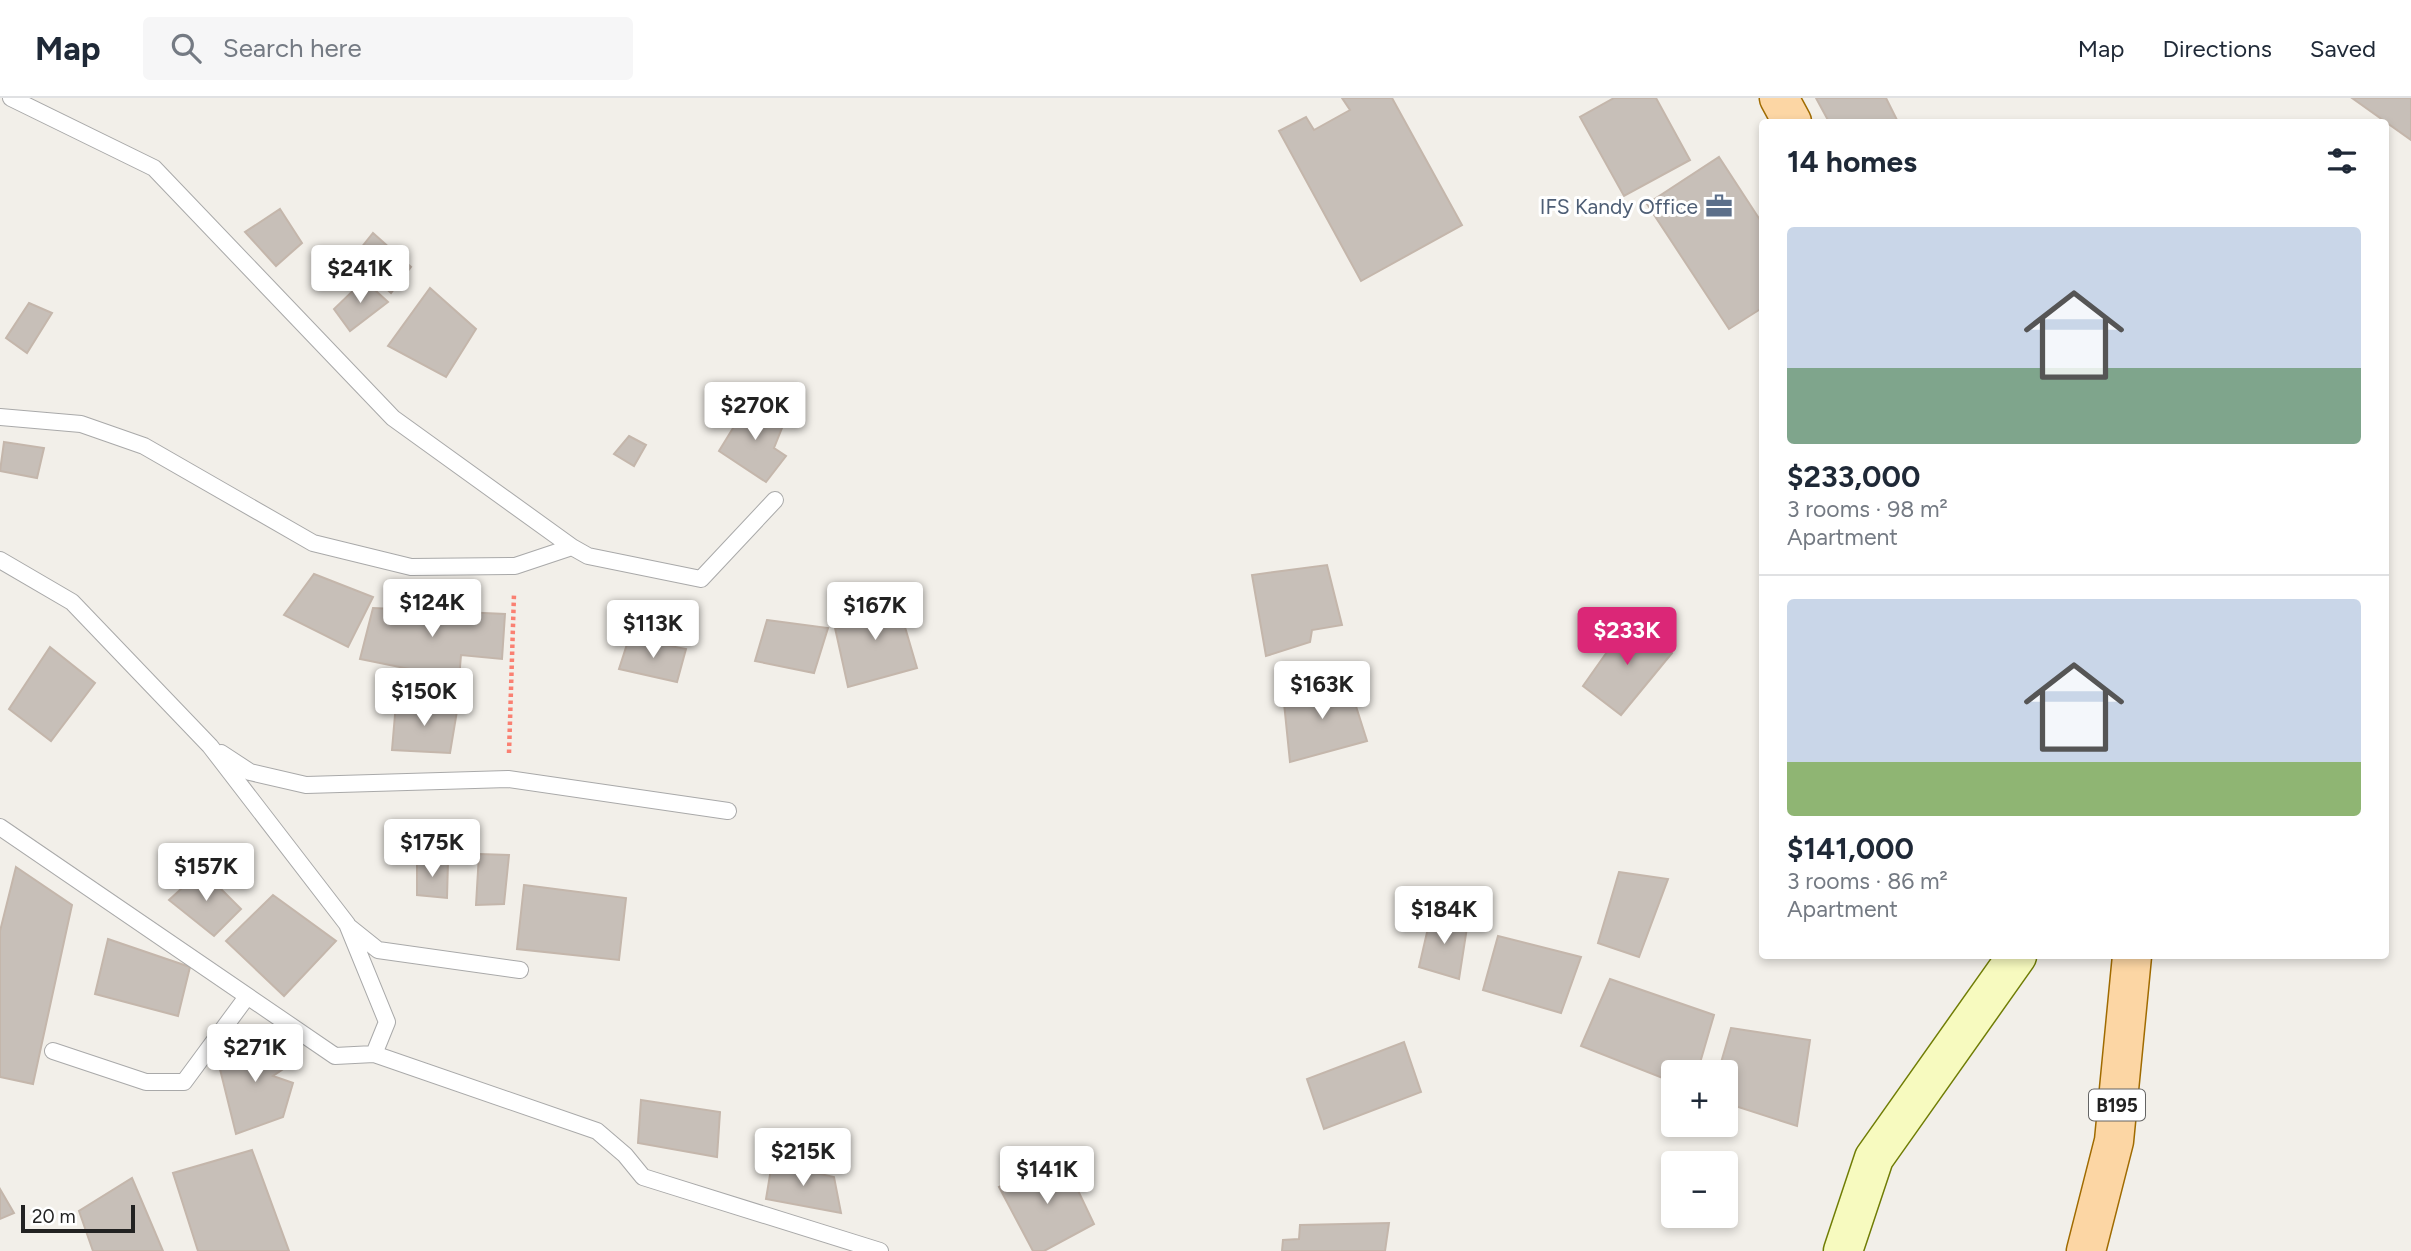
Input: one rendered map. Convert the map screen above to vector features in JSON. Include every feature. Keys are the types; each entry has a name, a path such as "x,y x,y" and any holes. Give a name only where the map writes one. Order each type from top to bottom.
{"main road":[{"path":"1779,98 1790,119"},
{"name":"B195","path":"2086,1251 2114,1141 2132,959"}],"street":[{"path":"1843,1251 1874,1158 2015,959"}],"lane":[{"path":"11,98 154,168 393,418 588,556 701,579 775,500"},
{"path":"0,417 81,424 144,446 313,543 411,567 515,566 572,547"},
{"path":"0,561 72,602 211,746 346,924 378,950 520,970"},
{"path":"211,746 250,772 306,785 509,779 728,811"},
{"path":"0,827 246,998 335,1056 374,1054 597,1131 625,1155 643,1177 880,1251"},
{"path":"346,924 387,1022 374,1054"},
{"path":"53,1051 146,1082 184,1082 246,998"}],"path":[{"path":"509,779 515,566"}],"building":[{"path":"1342,98 1392,98 1462,225 1361,281 1279,131 1306,117 1314,130 1350,110"},
{"path":"1614,98 1656,98 1690,160 1624,196 1580,117"},
{"path":"1816,98 1886,98 1896,119 1827,119"},
{"path":"2352,98 2411,98 2411,140 2389,124 2389,119 2382,119"},
{"path":"1719,157 1759,218 1759,310 1729,329 1647,204"},
{"path":"280,209 302,243 276,266 245,232"},
{"path":"373,233 411,267 391,293 353,258"},
{"path":"364,280 388,302 350,331 334,309"},
{"path":"430,288 476,329 446,377 388,346"},
{"path":"29,303 52,313 27,353 6,338"},
{"path":"749,402 784,423 774,448 786,456 766,482 719,451"},
{"path":"629,436 646,445 634,466 614,454"},
{"path":"4,442 44,448 37,478 0,471"},
{"path":"1327,565 1342,625 1312,630 1310,642 1266,656 1252,575"},
{"path":"314,574 373,597 348,647 284,615"},
{"path":"895,593 917,668 848,687 835,628 854,626 854,606"},
{"path":"373,608 505,614 502,659 461,655 459,679 360,659"},
{"path":"1631,618 1672,653 1621,715 1583,686"},
{"path":"767,620 828,628 814,673 755,661"},
{"path":"629,638 686,649 677,682 619,669"},
{"path":"50,647 95,683 51,741 9,709"},
{"path":"1348,681 1367,741 1290,762 1283,693 1308,688 1310,696 1319,686"},
{"path":"396,703 458,705 450,753 392,750"},
{"path":"403,826 442,828 442,856 403,855"},
{"path":"479,854 509,855 504,904 476,905"},
{"path":"417,861 448,862 447,898 417,895"},
{"path":"16,867 72,905 33,1084 0,1077 0,931"},
{"path":"202,870 241,909 214,936 169,900"},
{"path":"1619,872 1668,879 1639,957 1598,943"},
{"path":"524,885 626,898 619,960 517,949"},
{"path":"273,895 336,941 284,996 226,941"},
{"path":"1431,915 1468,921 1459,979 1419,967"},
{"path":"1498,936 1581,957 1561,1013 1483,990"},
{"path":"108,939 190,967 178,1016 95,994"},
{"path":"1610,979 1714,1015 1701,1060 1661,1060 1661,1077 1581,1046"},
{"path":"1731,1028 1810,1040 1797,1126 1738,1107 1738,1060 1722,1060"},
{"path":"244,1039 257,1056 265,1044 278,1057 292,1043 301,1057 273,1076 293,1083 283,1117 236,1134 216,1053"},
{"path":"1404,1042 1421,1092 1324,1129 1307,1079"},
{"path":"641,1100 720,1112 717,1157 638,1143"},
{"path":"252,1150 289,1251 198,1251 173,1173"},
{"path":"1062,1157 1094,1224 1044,1251 1033,1251 999,1187"},
{"path":"772,1163 834,1177 841,1213 766,1199"},
{"path":"132,1178 163,1251 93,1251 79,1211"},
{"path":"0,1189 14,1213 0,1219"},
{"path":"1389,1223 1385,1251 1282,1251 1283,1240 1299,1239 1300,1225"}],"place":[{"name":"IFS Kandy Office","path":"1719,206"}]}
